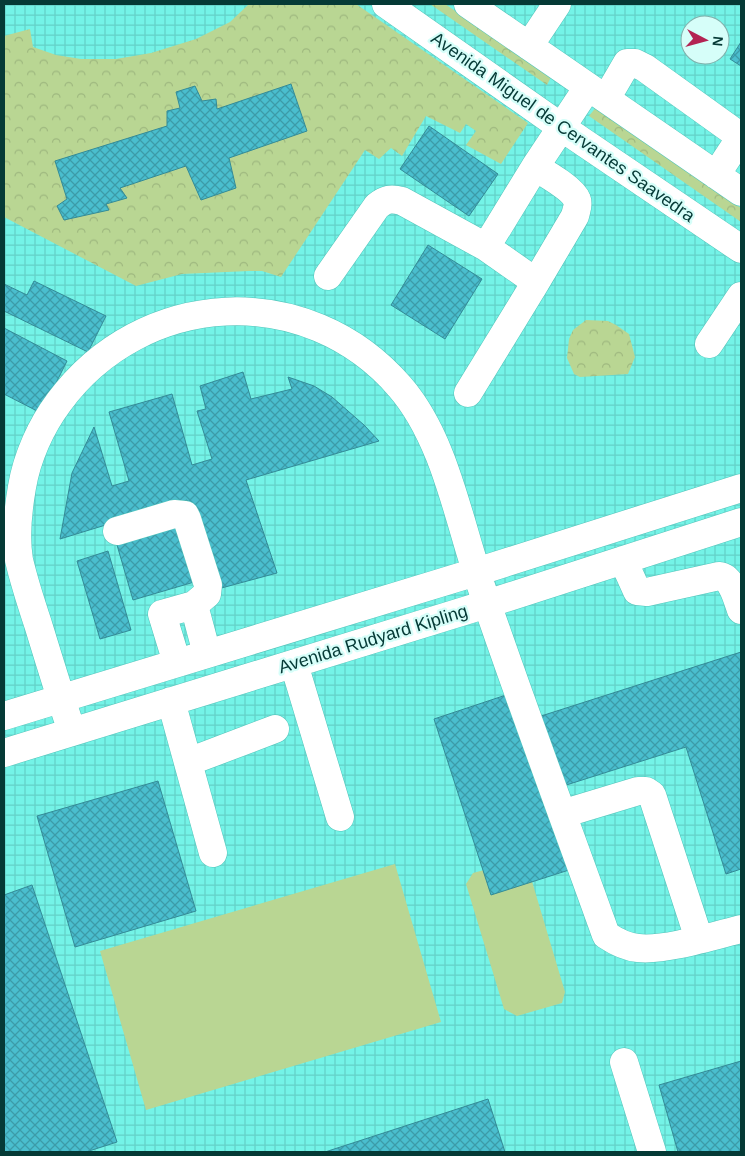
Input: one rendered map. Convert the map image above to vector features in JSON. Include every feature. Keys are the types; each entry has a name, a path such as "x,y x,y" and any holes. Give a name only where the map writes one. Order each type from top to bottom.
{"street":[{"name":"Avenida Miguel de Cervantes Saavedra","path":"386,4 561,127 741,249"},
{"path":"468,4 741,192"},
{"path":"529,46 557,4"},
{"path":"486,247 561,127 627,63 634,63 645,68 737,134 738,140 716,175"},
{"path":"468,393 536,282 575,216 578,207 577,200 571,192 535,167"},
{"path":"328,276 377,206 385,200 394,199 402,201 486,247 536,282"},
{"path":"709,344 741,296"},
{"path":"72,732 19,558 10,520 33,448 50,414 72,384 99,359 130,338 164,323 200,314 237,310 274,314 310,324 343,340 374,361 400,387 422,417 438,451 487,604 606,935 618,943 638,948 662,947 741,929"},
{"name":"Avenida Rudyard Kipling","path":"4,716 476,572 741,488"},
{"path":"116,531 174,514 185,515 188,518 208,589 207,594 194,605 160,607 177,663"},
{"name":"Avenida Rudyard Kipling","path":"4,753 487,604 741,522"},
{"path":"623,560 632,584 636,591 639,592 724,576 728,580 741,610"},
{"path":"194,605 207,654"},
{"path":"294,664 340,817"},
{"path":"171,701 212,852"},
{"path":"188,762 275,729"},
{"path":"562,814 638,791 646,791 652,795 699,939"},
{"path":"624,1062 652,1152"}],"shaded area":[{"path":"4,4 741,4 741,1152 4,1152"}],"green space":[{"path":"249,4 356,4 528,123 501,164 466,145 476,131 466,124 460,133 426,116 402,156 391,148 379,159 365,150 281,277 262,271 182,274 136,286 4,217 4,36 30,29 33,47 56,55 81,59 116,59 151,53 196,39 230,22"},
{"path":"430,4 445,4 551,77 547,85"},
{"path":"597,106 741,208 741,222 589,116"},
{"path":"586,320 608,321 629,334 635,357 628,374 580,377 574,374 567,358 569,339 573,330"},
{"path":"517,861 528,868 565,992 562,1003 517,1016 504,1009 466,884 473,873"},
{"path":"395,864 441,1022 146,1110 100,951"}],"building":[{"path":"741,42 741,66 730,59"},
{"path":"291,84 307,131 229,158 236,188 201,200 186,166 120,188 127,198 106,204 109,210 64,220 57,206 67,199 55,161 167,126 167,111 180,108 176,92 195,86 202,101 216,99 217,109"},
{"path":"429,126 498,174 469,216 400,169"},
{"path":"428,245 482,279 445,339 391,305"},
{"path":"34,281 106,316 88,352 4,311 4,284 27,295"},
{"path":"4,328 67,361 41,413 4,394"},
{"path":"243,372 251,399 292,389 288,377 314,386 332,397 379,441 246,480 277,573 214,590 187,500 60,539 72,473 94,427 112,486 129,481 109,412 172,394 192,465 212,459 197,411 206,409 200,386"},
{"path":"184,524 201,580 133,600 117,545"},
{"path":"108,551 131,630 100,639 77,561"},
{"path":"741,652 741,869 726,874 686,747 560,787 538,717"},
{"path":"512,693 569,870 491,895 434,719"},
{"path":"158,781 196,911 75,947 37,816"},
{"path":"32,885 117,1142 86,1152 4,1152 4,895"},
{"path":"741,1061 741,1152 678,1152 659,1085"},
{"path":"488,1099 505,1152 325,1152"}]}
